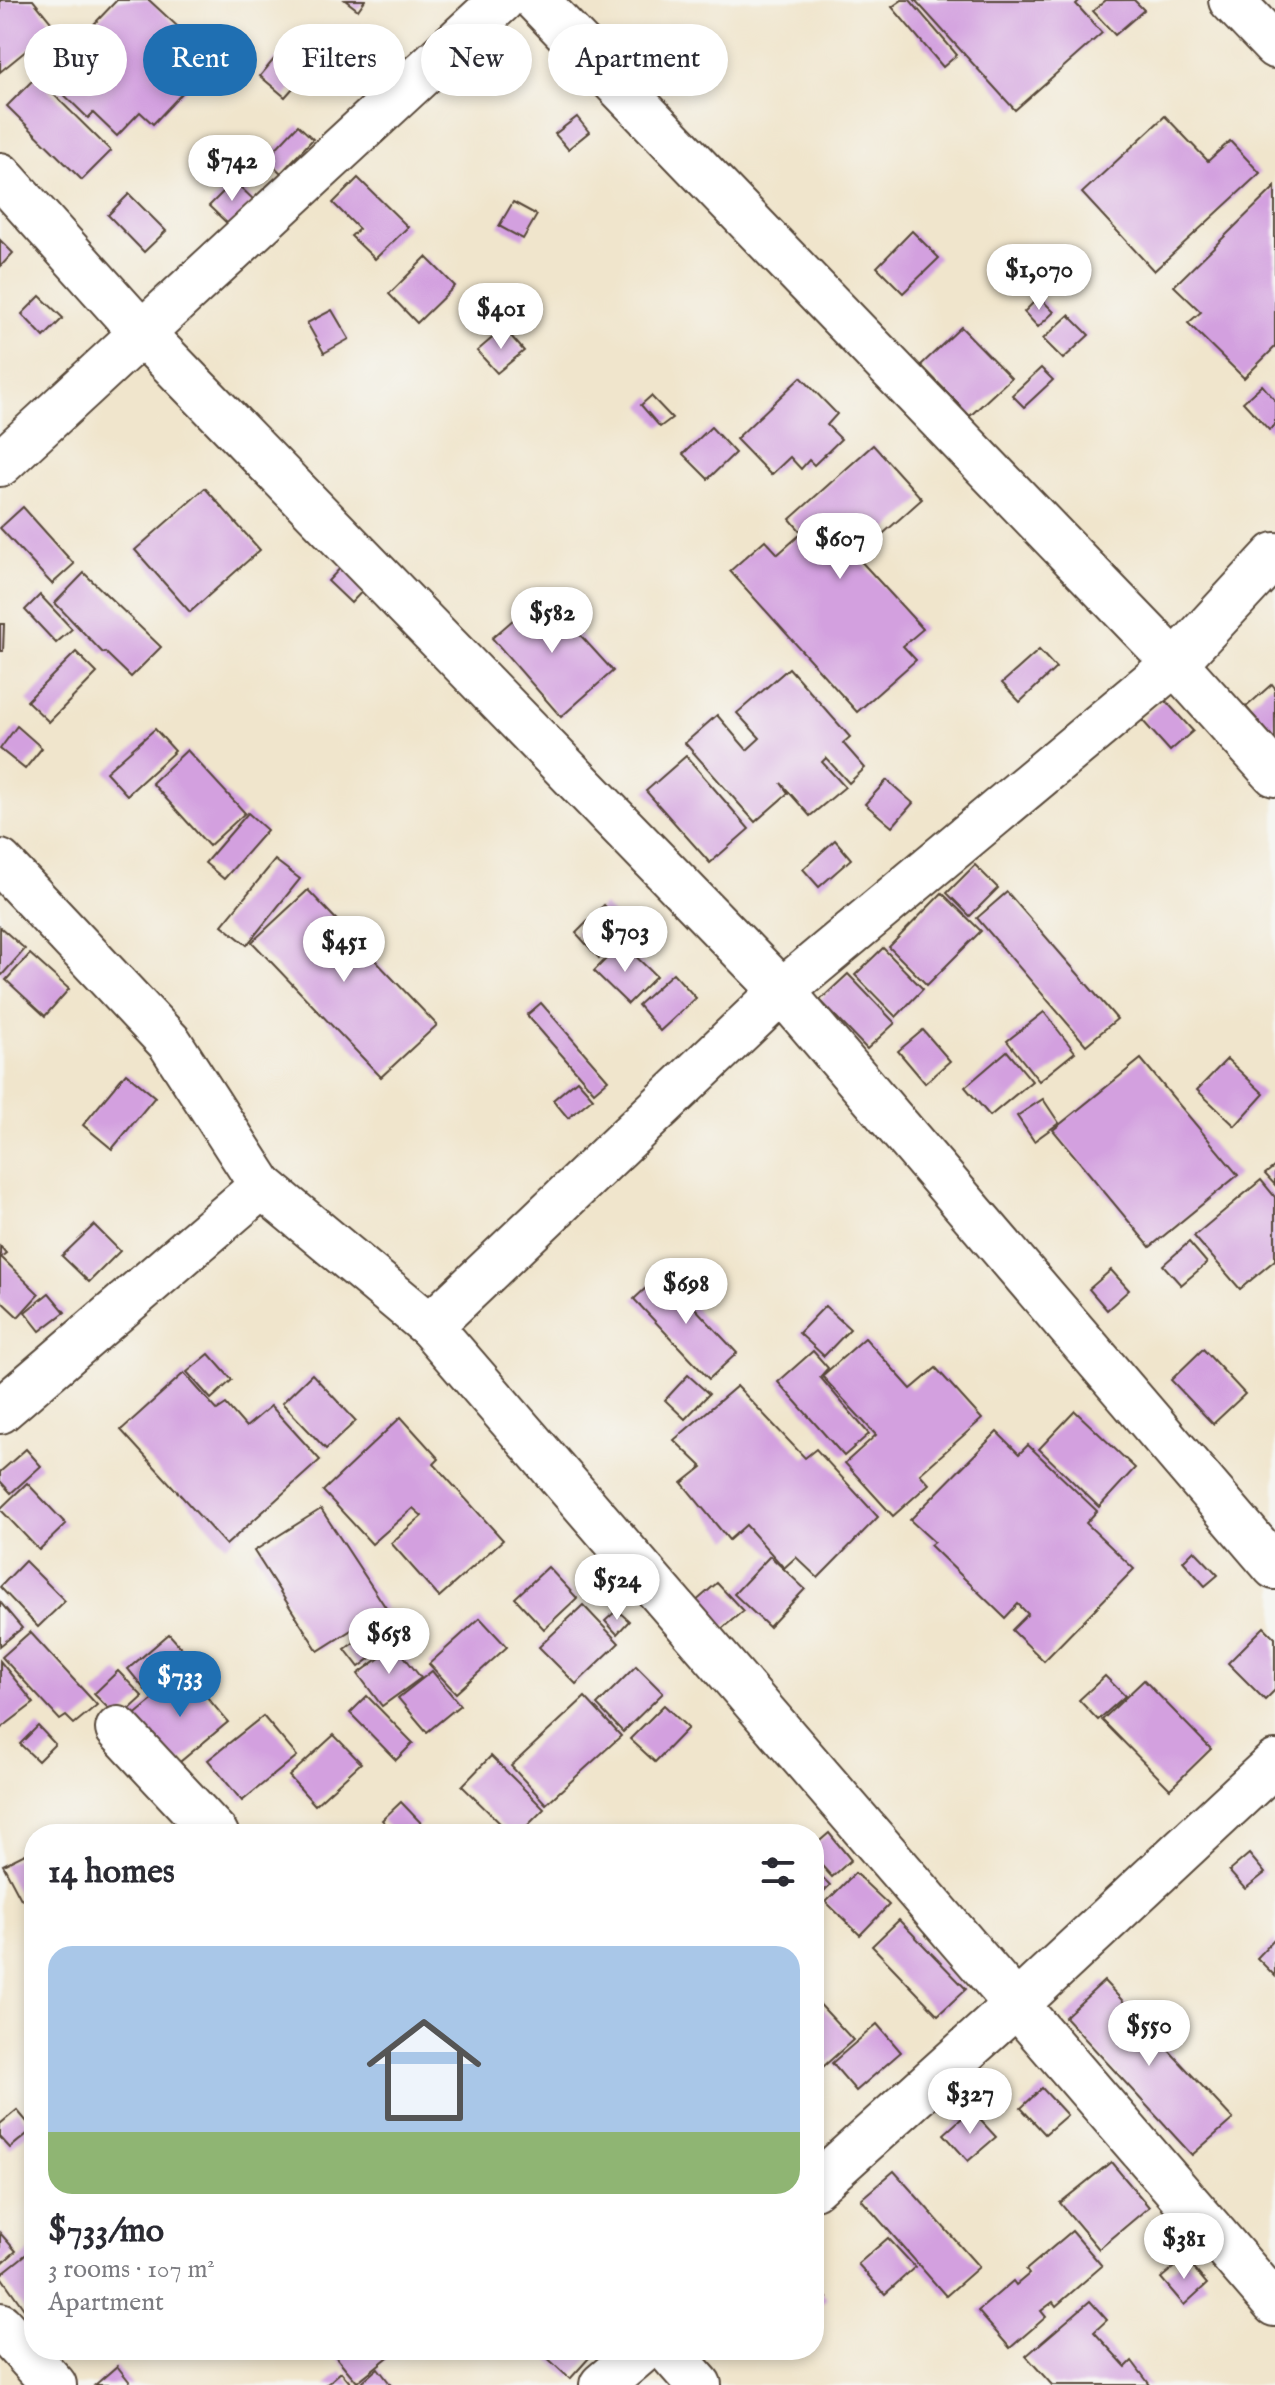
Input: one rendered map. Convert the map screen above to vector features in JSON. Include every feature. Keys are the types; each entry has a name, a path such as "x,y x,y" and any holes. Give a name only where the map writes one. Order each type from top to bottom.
{"street":[{"path":"0,464 502,0"},
{"path":"536,0 1175,663 1275,774"},
{"path":"1231,0 1275,46"},
{"path":"0,175 141,332 782,991 1275,1567"},
{"path":"430,1326 782,991 1175,663 1275,555"},
{"path":"0,862 170,1043 262,1186 430,1326 1275,2304"},
{"path":"0,1411 262,1186"},
{"path":"118,1729 207,1824"},
{"path":"824,2178 1016,2005 1275,1763"},
{"path":"0,2325 24,2352"},
{"path":"32,2360 54,2385"},
{"path":"602,2385 631,2360"},
{"path":"677,2360 699,2385"}],"building":[{"path":"0,0 33,0 53,24 24,24 24,52 0,72"},
{"path":"117,0 149,0 175,24 143,24 143,96 180,96 153,124 140,112 117,136 93,113 88,118 65,96 127,96 127,24 94,24"},
{"path":"345,0 365,0 358,10"},
{"path":"902,0 910,0 957,55 943,67 892,7"},
{"path":"915,0 1080,0 1076,4 1102,33 1015,110"},
{"path":"1106,0 1134,0 1144,10 1115,35 1093,11"},
{"path":"273,60 273,87 260,76"},
{"path":"24,89 24,96 55,96 111,151 82,180 7,106"},
{"path":"1165,116 1208,161 1230,141 1260,173 1154,271 1082,193"},
{"path":"577,117 589,132 568,149 555,134"},
{"path":"298,125 313,139 281,173 266,159"},
{"path":"358,178 408,227 375,259 351,236 359,229 333,203"},
{"path":"234,181 254,200 230,226 209,206"},
{"path":"1275,187 1275,347 1244,378 1188,323 1201,312 1174,286"},
{"path":"129,194 166,231 144,252 108,215"},
{"path":"513,202 537,215 523,239 499,226"},
{"path":"912,231 939,258 903,293 877,267"},
{"path":"0,240 13,253 0,267"},
{"path":"426,257 455,286 417,323 389,294"},
{"path":"1035,257 1054,276 1032,296 1013,276"},
{"path":"40,296 63,318 44,337 22,314"},
{"path":"1039,297 1054,312 1038,327 1024,312"},
{"path":"332,310 349,339 324,353 307,323"},
{"path":"1069,315 1089,335 1063,359 1043,339"},
{"path":"961,327 1011,378 970,416 921,365"},
{"path":"504,328 524,351 497,373 477,351"},
{"path":"1041,368 1053,380 1024,407 1012,395"},
{"path":"801,377 837,414 827,425 841,439 814,465 809,460 801,469 790,457 771,475 736,439"},
{"path":"1262,385 1275,400 1275,425 1269,430 1243,402"},
{"path":"651,396 672,418 660,427 641,405"},
{"path":"711,427 735,453 708,479 683,454"},
{"path":"873,445 922,499 857,557 923,629 903,646 916,660 857,712 730,571 765,540 778,554 802,533 790,519"},
{"path":"205,488 260,550 190,612 135,550"},
{"path":"23,507 74,564 52,584 0,528"},
{"path":"346,562 369,584 351,603 328,581"},
{"path":"84,573 161,647 131,677 55,603"},
{"path":"543,594 613,671 561,717 492,638"},
{"path":"40,595 72,629 56,643 25,610"},
{"path":"0,624 4,624 3,651 0,651"},
{"path":"1039,650 1056,668 1020,702 1002,683"},
{"path":"76,652 97,673 49,722 27,701"},
{"path":"789,668 850,737 843,743 865,768 849,783 826,758 822,762 845,787 810,816 781,783 788,793 755,822 685,743 717,715 747,750 760,738 737,713"},
{"path":"1272,684 1275,688 1275,740 1246,707"},
{"path":"1164,699 1193,731 1170,751 1142,720"},
{"path":"17,726 42,748 25,769 0,749"},
{"path":"155,729 175,751 127,795 106,772"},
{"path":"187,750 245,813 209,846 152,783"},
{"path":"686,756 749,829 710,863 646,791"},
{"path":"887,780 913,803 892,827 865,804"},
{"path":"248,813 267,830 224,879 205,863"},
{"path":"835,840 851,859 819,887 803,869"},
{"path":"275,860 300,879 247,945 222,925"},
{"path":"975,865 998,888 970,916 947,893"},
{"path":"308,890 437,1025 381,1077 252,942"},
{"path":"1007,892 1117,1019 1086,1045 977,918"},
{"path":"942,893 981,931 927,985 889,947"},
{"path":"604,905 628,930 599,958 576,933"},
{"path":"0,927 25,949 2,975 0,974"},
{"path":"622,943 656,976 628,1004 594,971"},
{"path":"883,948 923,989 896,1017 855,975"},
{"path":"30,954 69,989 45,1016 6,980"},
{"path":"673,973 696,998 660,1031 638,1005"},
{"path":"848,974 895,1023 867,1049 820,1000"},
{"path":"541,1003 608,1080 594,1092 527,1015"},
{"path":"1044,1012 1075,1052 1039,1081 1007,1041"},
{"path":"923,1030 950,1061 925,1083 898,1051"},
{"path":"1007,1051 1032,1081 990,1116 965,1087"},
{"path":"1141,1059 1238,1175 1150,1247 1053,1130"},
{"path":"1227,1059 1264,1094 1235,1126 1197,1090"},
{"path":"126,1073 155,1097 112,1149 83,1125"},
{"path":"577,1080 593,1098 568,1118 553,1100"},
{"path":"1043,1099 1059,1123 1034,1141 1017,1116"},
{"path":"1275,1166 1275,1185 1265,1174"},
{"path":"1261,1180 1275,1197 1275,1260 1240,1289 1194,1236"},
{"path":"94,1225 120,1251 89,1282 62,1256"},
{"path":"1189,1242 1207,1263 1181,1285 1163,1265"},
{"path":"0,1246 6,1253 1,1257 39,1294 18,1317 0,1300"},
{"path":"1111,1270 1129,1290 1107,1310 1089,1289"},
{"path":"662,1273 737,1353 709,1379 634,1299"},
{"path":"49,1293 65,1312 40,1331 25,1312"},
{"path":"825,1306 850,1329 824,1356 799,1333"},
{"path":"865,1338 911,1389 936,1368 982,1419 920,1474 929,1484 893,1516 845,1463 876,1435 822,1376"},
{"path":"1203,1349 1245,1394 1213,1424 1171,1380"},
{"path":"813,1351 828,1368 820,1377 869,1434 844,1456 778,1382"},
{"path":"209,1354 232,1380 211,1399 187,1372"},
{"path":"184,1373 217,1410 226,1404 246,1427 271,1406 320,1460 226,1545 121,1430"},
{"path":"312,1374 356,1421 326,1449 282,1403"},
{"path":"688,1375 709,1394 685,1419 665,1400"},
{"path":"737,1386 805,1458 816,1449 878,1517 818,1578 796,1557 784,1568 746,1525 729,1540 682,1483 702,1467 674,1440"},
{"path":"1075,1411 1135,1468 1099,1507 1039,1449"},
{"path":"401,1417 439,1459 434,1464 503,1540 439,1597 391,1543 422,1516 413,1508 372,1544 323,1491"},
{"path":"997,1432 1019,1454 1028,1445 1097,1511 1086,1523 1134,1569 1044,1661 1012,1630 1028,1614 1018,1604 1005,1618 930,1545 934,1542 910,1520"},
{"path":"26,1449 41,1466 11,1493 0,1481 0,1472"},
{"path":"27,1483 66,1524 39,1550 0,1509"},
{"path":"321,1509 386,1608 318,1651 254,1551"},
{"path":"1194,1550 1218,1575 1205,1586 1183,1561"},
{"path":"770,1556 805,1589 769,1627 734,1594"},
{"path":"25,1561 65,1601 38,1627 0,1587"},
{"path":"548,1567 577,1598 544,1629 515,1598"},
{"path":"717,1583 743,1611 719,1631 694,1603"},
{"path":"0,1602 22,1628 0,1646"},
{"path":"583,1605 619,1643 576,1684 539,1647"},
{"path":"388,1609 408,1632 386,1649 367,1627"},
{"path":"617,1610 629,1621 617,1634 605,1621"},
{"path":"480,1618 507,1647 456,1693 429,1664"},
{"path":"1264,1627 1275,1638 1275,1690 1265,1700 1228,1663"},
{"path":"30,1632 97,1705 74,1724 66,1716 60,1720 2,1657"},
{"path":"169,1634 187,1654 145,1690 128,1669"},
{"path":"366,1634 379,1652 359,1667 345,1649"},
{"path":"396,1646 421,1678 382,1706 358,1674"},
{"path":"0,1661 34,1703 0,1729"},
{"path":"636,1666 663,1693 623,1732 597,1705"},
{"path":"118,1671 143,1697 119,1719 94,1694"},
{"path":"432,1671 460,1705 427,1732 398,1698"},
{"path":"186,1672 228,1722 175,1766 132,1717"},
{"path":"1105,1676 1125,1696 1098,1720 1079,1700"},
{"path":"1144,1680 1211,1749 1170,1789 1102,1720"},
{"path":"367,1696 413,1743 396,1760 350,1713"},
{"path":"585,1697 621,1736 546,1804 511,1766"},
{"path":"664,1705 688,1728 655,1762 630,1739"},
{"path":"263,1716 297,1756 242,1801 208,1760"},
{"path":"38,1726 55,1744 38,1761 20,1744"},
{"path":"334,1735 361,1763 315,1805 289,1776"},
{"path":"491,1756 544,1809 529,1824 501,1824 462,1786"},
{"path":"401,1802 421,1823 386,1824 382,1820"},
{"path":"829,1833 851,1860 832,1877 824,1868 824,1837"},
{"path":"24,1854 24,1897 21,1899 3,1865"},
{"path":"1249,1854 1265,1873 1245,1889 1229,1871"},
{"path":"855,1873 889,1905 860,1935 826,1902"},
{"path":"899,1920 966,1989 938,2015 872,1946"},
{"path":"1275,1939 1275,1976 1257,1958"},
{"path":"1104,1981 1233,2119 1192,2155 1065,2017"},
{"path":"824,2009 853,2040 824,2066"},
{"path":"877,2024 901,2052 856,2091 832,2063"},
{"path":"1042,2088 1067,2115 1045,2134 1021,2108"},
{"path":"17,2110 24,2118 24,2136 10,2148 0,2137 0,2124"},
{"path":"971,2110 996,2137 968,2161 944,2134"},
{"path":"1111,2162 1149,2207 1099,2249 1060,2203"},
{"path":"894,2171 979,2267 946,2296 861,2199"},
{"path":"1072,2231 1102,2266 1056,2306 1053,2302 1041,2311 1046,2317 1010,2348 978,2311 1013,2281 1016,2285 1029,2274 1026,2270"},
{"path":"0,2233 16,2251 0,2265"},
{"path":"888,2238 915,2267 885,2294 858,2264"},
{"path":"24,2256 24,2309 0,2275"},
{"path":"1185,2258 1207,2284 1184,2305 1161,2278"},
{"path":"1090,2301 1107,2320 1094,2332 1126,2367 1132,2361 1150,2385 1052,2385 1026,2356"},
{"path":"338,2360 384,2360 357,2382"},
{"path":"550,2360 587,2360 570,2379"},
{"path":"117,2366 132,2385 95,2385"},
{"path":"378,2368 391,2385 366,2385 363,2381"},
{"path":"341,2372 352,2385 326,2385"}]}
